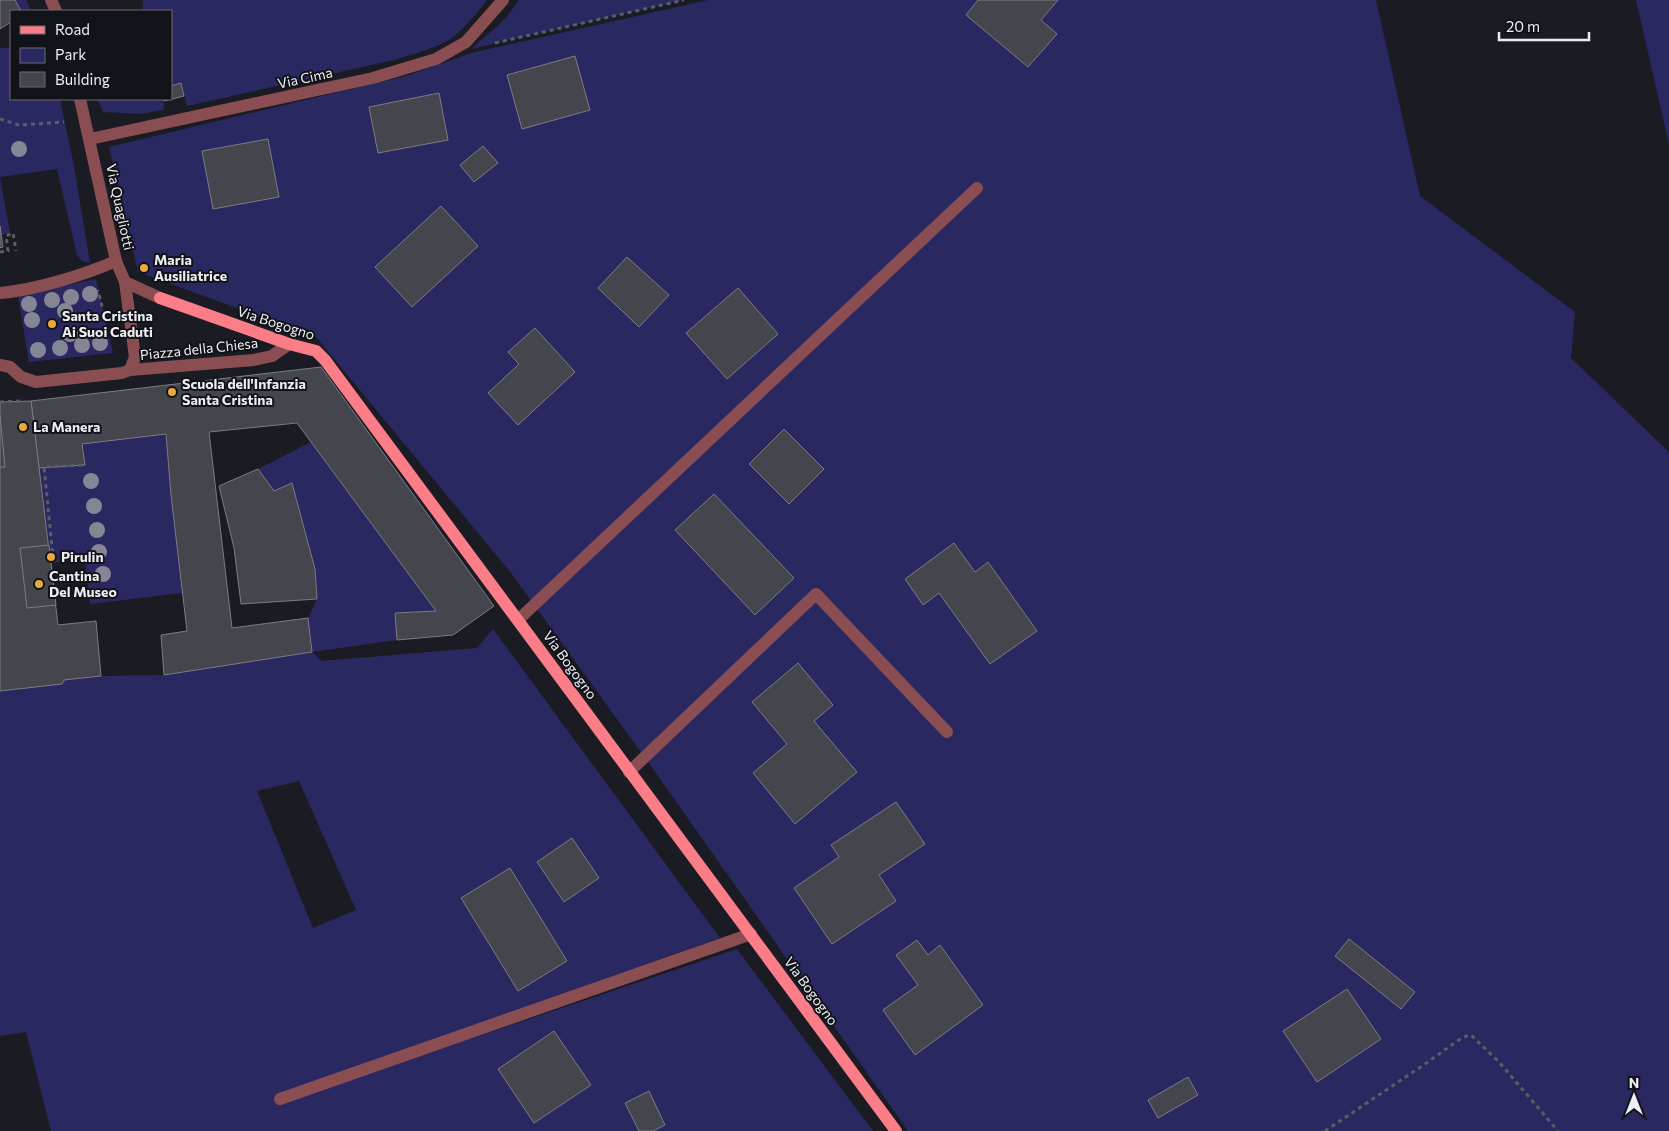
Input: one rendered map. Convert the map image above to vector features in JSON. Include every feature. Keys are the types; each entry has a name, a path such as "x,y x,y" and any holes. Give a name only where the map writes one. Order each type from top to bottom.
{"main road":[{"name":"Via Bogogno","path":"160,298 290,344 316,351 325,360 751,934 893,1130"}],"street":[{"name":"Via Cima","path":"90,139 373,78 436,59 466,42 503,0"},
{"name":"Via Quagliotti","path":"80,100 116,261 125,282"},
{"path":"518,620 978,188"},
{"path":"0,293 16,292 93,271 116,261"},
{"path":"125,282 160,298"},
{"name":"Piazza della Chiesa","path":"125,282 135,357 130,370"},
{"name":"Piazza della Chiesa","path":"0,365 10,367 21,378 36,382 122,373 130,370 254,360 272,356 290,344"},
{"path":"629,772 816,594 947,732"},
{"path":"280,1099 751,934"}],"path":[{"path":"491,44 684,0"},
{"path":"0,119 19,125 85,121"},
{"path":"0,252 8,251 6,236 13,233 16,251"},
{"path":"64,319 104,314 98,288"},
{"path":"51,558 53,558 44,467 85,465"},
{"path":"1325,1131 1463,1037 1472,1035 1499,1062 1558,1131"}],"green space":[{"path":"15,0 26,0 31,10 20,10"},
{"path":"143,0 487,0 470,21 452,38 428,49 394,60 187,106 181,83 172,86 172,10 142,10"},
{"path":"519,0 684,0 471,49 505,19"},
{"path":"708,0 1376,0 1420,196 1575,312 1571,358 1669,452 1669,1131 908,1131 651,766 511,573 316,337 138,272 109,147 406,76 471,53"},
{"path":"1636,0 1669,0 1669,144"},
{"path":"0,48 10,48 10,100 60,100 74,166 90,263 82,261 77,255 57,169 0,177"},
{"path":"98,100 163,100 164,110 139,114 103,112"},
{"path":"0,177 10,233 1,235 0,226"},
{"path":"96,279 113,353 29,362 18,296"},
{"path":"166,434 183,593 90,604 85,559 51,563 39,468 82,444"},
{"path":"311,442 436,611 395,613 397,640 312,652 322,661 477,648 493,629 720,938 467,1028 470,1039 737,949 873,1131 51,1131 26,1032 0,1036 0,691 101,676 164,675 311,652 308,618 317,599 315,569 292,484 274,491 258,469","holes":["299,781 356,910 313,928 257,791"]}],"building":[{"path":"0,0 15,0 20,10 10,10 10,23 0,29"},
{"path":"978,0 1058,0 1041,20 1057,34 1028,67 966,15"},
{"path":"575,56 590,110 522,129 507,75"},
{"path":"181,83 184,96 172,99 172,86"},
{"path":"439,93 448,140 378,153 369,107"},
{"path":"268,139 279,197 213,209 202,151"},
{"path":"483,146 498,163 474,182 460,165"},
{"path":"441,206 478,246 412,307 375,267"},
{"path":"0,226 3,247 0,248"},
{"path":"627,257 669,295 639,327 598,288"},
{"path":"738,288 778,334 727,379 686,333"},
{"path":"535,328 575,372 518,425 488,393 519,364 508,352"},
{"path":"321,367 494,606 453,635 397,640 395,613 436,611 297,423 209,432 232,628 308,618 312,652 164,675 161,635 187,631 166,434 82,444 85,465 39,468 31,401"},
{"path":"31,401 58,625 96,621 101,676 64,680 62,684 0,691 0,402"},
{"path":"0,415 5,467 0,467"},
{"path":"784,429 824,469 789,504 749,464"},
{"path":"258,469 274,491 292,483 315,569 317,599 241,604 234,548 219,486"},
{"path":"714,494 794,578 755,615 675,530"},
{"path":"954,543 975,572 988,562 1037,631 990,664 939,593 923,605 905,579"},
{"name":"Cantina Del Museo","path":"49,545 56,605 27,608 20,548"},
{"path":"798,663 833,705 814,721 857,772 795,824 753,773 787,744 752,702"},
{"path":"896,802 925,844 879,875 896,901 832,944 794,888 839,857 831,845"},
{"path":"572,838 599,878 564,902 537,862"},
{"path":"510,868 567,961 518,991 461,898"},
{"path":"1349,939 1415,992 1401,1009 1335,956"},
{"path":"917,940 928,955 940,945 983,1005 915,1055 883,1010 918,985 896,955"},
{"path":"1347,989 1381,1039 1317,1082 1283,1031"},
{"path":"554,1031 591,1085 534,1123 498,1069"},
{"path":"1188,1077 1198,1095 1158,1118 1148,1100"},
{"path":"649,1091 665,1125 653,1131 639,1131 625,1103"}],"place":[{"name":"Maria Ausiliatrice","path":"144,268"},
{"name":"Santa Cristina Ai Suoi Caduti","path":"52,324"},
{"name":"Scuola dell'Infanzia Santa Cristina","path":"172,392"},
{"name":"La Manera","path":"23,427"},
{"name":"Pirulin","path":"51,557"},
{"name":"Cantina Del Museo","path":"39,584"}]}
